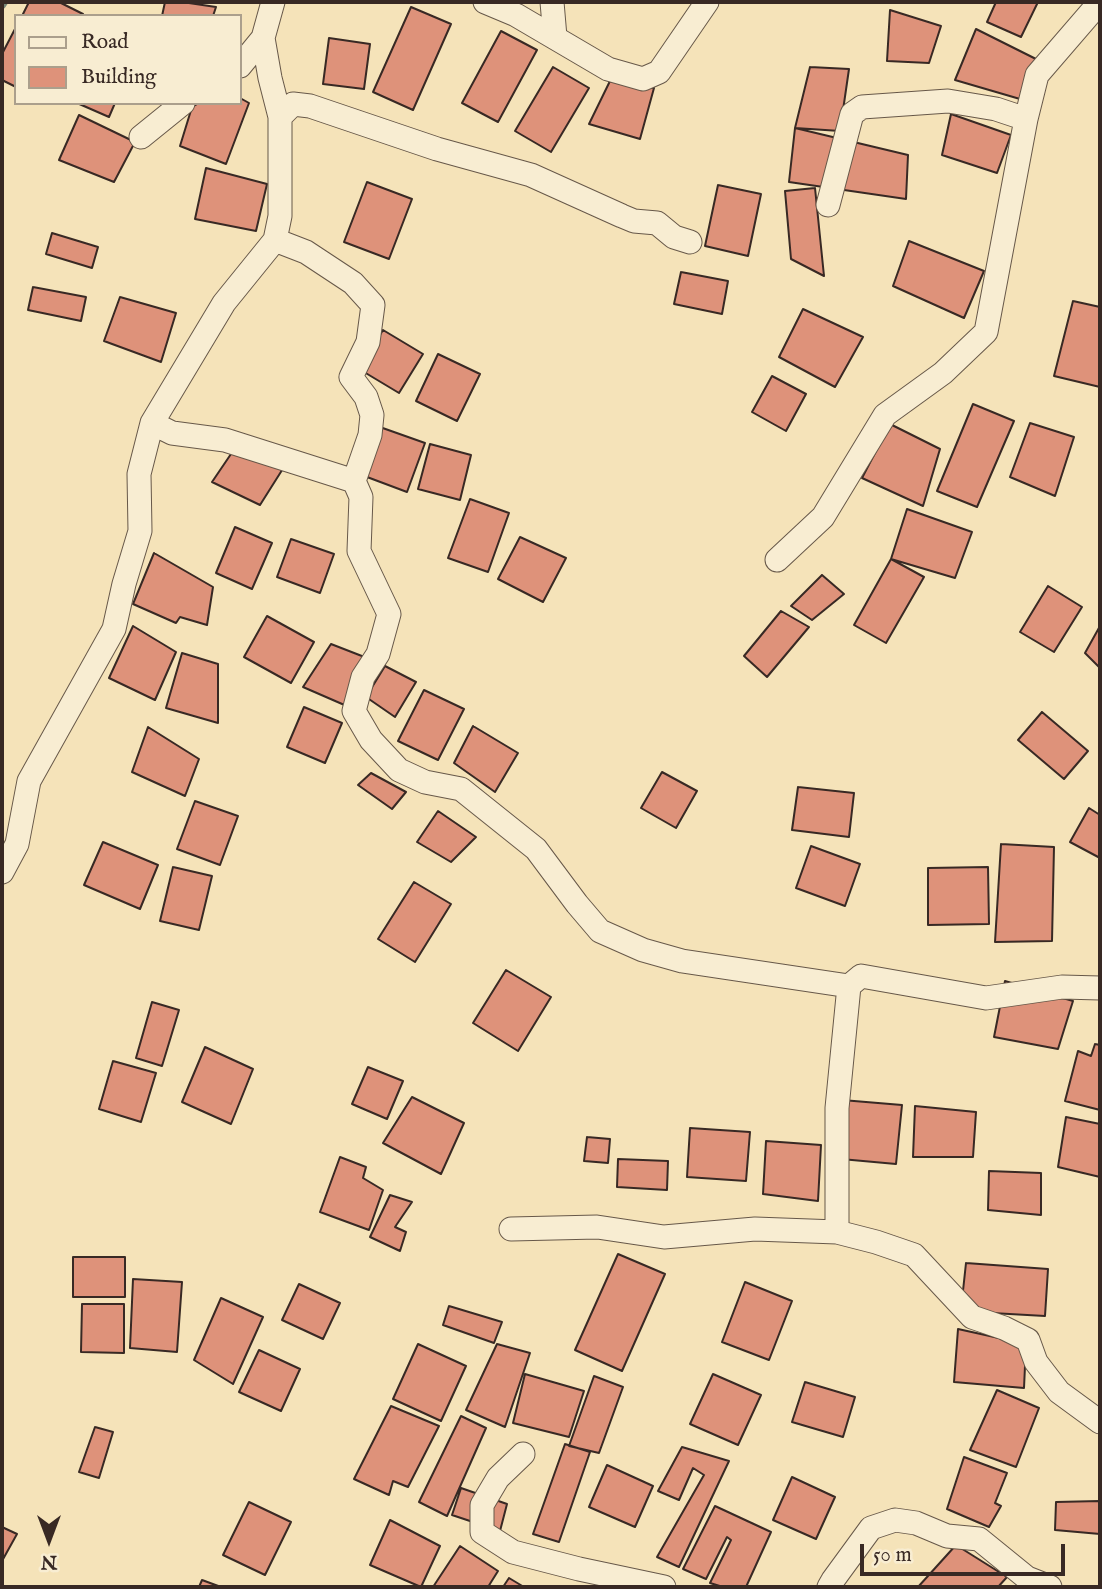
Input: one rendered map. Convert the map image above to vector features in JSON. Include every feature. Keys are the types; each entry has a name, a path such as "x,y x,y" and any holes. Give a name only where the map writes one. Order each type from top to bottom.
{"street":[{"path":"242,64 263,38 273,2"},
{"path":"485,2 516,15 608,69 643,79 659,72 707,2"},
{"path":"552,2 555,37"},
{"path":"777,560 823,517 885,415 943,373 986,331 1026,119 1037,75 1100,2"},
{"path":"2,872 17,844 29,781 114,629 140,531 139,474 152,423 224,303 275,240 281,202 280,117 263,38"},
{"path":"828,205 852,114 862,107 948,101 996,109 1026,119"},
{"path":"280,117 293,104 310,106 438,149 531,175 634,221 657,223 674,237 690,242"},
{"path":"141,137 180,105"},
{"path":"275,240 306,253 353,283 373,305 369,342 351,377 366,397 372,415 370,435 354,481 361,497 359,551 389,614 379,654 363,677 354,711 371,740 399,770 425,782 461,789 536,849 600,931 643,950 682,961 849,986"},
{"path":"152,423 172,433 225,440 354,481"},
{"path":"837,1232 837,1108 849,986 861,976 986,998 1062,987 1100,988"},
{"path":"510,1229 597,1227 664,1237 755,1229 837,1232 876,1241 914,1255 972,1317 1028,1340 1036,1362 1059,1392 1100,1422"},
{"path":"523,1454 498,1478 482,1505 482,1532 513,1552 579,1578 664,1587"},
{"path":"829,1587 871,1528 895,1520 916,1523 947,1536 979,1539 1027,1578 1050,1587"}],"building":[{"path":"29,2 59,2 83,14 23,14"},
{"path":"165,2 216,7 214,14 162,14"},
{"path":"996,2 1038,2 1021,37 987,22"},
{"path":"411,7 451,24 413,110 373,92"},
{"path":"890,10 941,26 929,63 887,61"},
{"path":"976,29 1038,60 1020,99 955,80"},
{"path":"14,31 14,86 2,80 2,54"},
{"path":"501,31 537,50 498,122 462,103"},
{"path":"329,38 370,44 364,89 323,84"},
{"path":"553,67 589,88 551,152 515,131"},
{"path":"810,67 849,69 840,131 795,128"},
{"path":"610,81 654,88 640,139 589,124"},
{"path":"242,99 249,103 226,164 180,146 192,107 242,105"},
{"path":"82,105 114,105 109,117"},
{"path":"951,114 1011,135 997,173 942,155"},
{"path":"79,115 135,142 114,182 59,160"},
{"path":"795,128 908,155 906,199 789,182"},
{"path":"206,168 267,184 256,231 195,219"},
{"path":"367,182 412,199 389,259 344,242"},
{"path":"718,185 761,194 748,256 705,246"},
{"path":"815,188 824,276 791,259 785,191"},
{"path":"52,233 98,247 92,268 46,254"},
{"path":"909,241 984,271 964,318 893,286"},
{"path":"681,272 728,281 722,314 674,304"},
{"path":"33,287 86,297 81,321 28,310"},
{"path":"120,297 176,313 161,362 104,341"},
{"path":"1073,301 1100,307 1100,387 1054,376"},
{"path":"803,309 863,337 835,387 779,357"},
{"path":"383,330 423,354 399,393 359,369"},
{"path":"438,354 480,374 457,421 416,401"},
{"path":"772,376 806,394 786,431 752,412"},
{"path":"973,404 1014,421 977,507 937,491"},
{"path":"1030,423 1074,437 1055,496 1010,477"},
{"path":"890,424 940,449 923,506 862,478"},
{"path":"377,426 425,443 407,492 359,474"},
{"path":"430,444 471,455 460,500 418,489"},
{"path":"233,451 284,467 260,505 212,482"},
{"path":"470,499 509,513 488,572 448,558"},
{"path":"907,509 972,532 955,578 891,559"},
{"path":"235,527 272,543 252,589 216,573"},
{"path":"520,537 566,558 543,602 498,579"},
{"path":"291,539 334,554 320,593 277,577"},
{"path":"154,553 213,587 207,625 180,617 176,623 133,604"},
{"path":"891,559 924,577 886,643 854,625"},
{"path":"822,575 844,594 812,620 791,606"},
{"path":"1048,586 1082,607 1054,652 1020,632"},
{"path":"781,611 809,627 767,677 744,656"},
{"path":"267,616 314,642 291,683 244,657"},
{"path":"133,626 176,652 155,700 109,678"},
{"path":"1100,626 1100,668 1085,653"},
{"path":"331,644 367,658 349,707 303,687"},
{"path":"182,653 218,664 218,723 166,708"},
{"path":"385,666 416,682 395,717 366,697"},
{"path":"424,690 464,709 438,760 398,741"},
{"path":"304,707 342,723 325,763 287,747"},
{"path":"1042,712 1088,751 1064,779 1018,740"},
{"path":"473,726 518,753 495,792 454,763"},
{"path":"148,727 199,759 185,796 132,772"},
{"path":"662,772 697,791 676,828 641,808"},
{"path":"371,773 406,792 392,809 358,785"},
{"path":"798,787 854,793 849,837 792,830"},
{"path":"195,801 238,816 220,865 177,849"},
{"path":"1089,808 1100,815 1100,858 1070,842"},
{"path":"438,811 476,837 451,862 417,842"},
{"path":"103,842 158,865 140,909 84,885"},
{"path":"1001,844 1054,847 1052,941 995,942"},
{"path":"811,846 860,864 845,906 796,888"},
{"path":"173,867 212,876 199,930 160,921"},
{"path":"988,867 989,924 928,925 928,868"},
{"path":"414,882 451,904 415,962 378,939"},
{"path":"506,970 551,997 518,1051 473,1023"},
{"path":"1005,981 1073,1001 1058,1049 994,1037"},
{"path":"152,1002 179,1010 162,1066 136,1058"},
{"path":"1095,1044 1100,1045 1100,1110 1065,1101 1078,1051 1091,1056"},
{"path":"205,1047 253,1069 231,1124 182,1102"},
{"path":"113,1061 156,1073 141,1122 99,1109"},
{"path":"368,1067 403,1081 387,1119 352,1104"},
{"path":"412,1097 464,1123 441,1174 383,1143"},
{"path":"842,1100 902,1105 896,1164 841,1159"},
{"path":"915,1106 976,1112 973,1157 913,1157"},
{"path":"1066,1117 1100,1124 1100,1177 1058,1167"},
{"path":"690,1128 750,1132 746,1181 687,1177"},
{"path":"587,1137 610,1139 608,1163 584,1161"},
{"path":"766,1141 821,1145 818,1201 763,1194"},
{"path":"340,1157 366,1167 363,1178 383,1190 369,1230 320,1212"},
{"path":"618,1159 668,1161 667,1190 617,1187"},
{"path":"989,1171 1041,1173 1041,1215 988,1210"},
{"path":"390,1195 412,1202 395,1227 406,1232 400,1251 370,1237"},
{"path":"618,1254 665,1274 622,1371 575,1350"},
{"path":"73,1257 125,1257 125,1297 73,1297"},
{"path":"966,1263 1048,1269 1045,1316 974,1312 962,1300"},
{"path":"133,1279 182,1282 177,1352 130,1348"},
{"path":"745,1282 792,1301 769,1360 722,1342"},
{"path":"299,1284 340,1303 323,1339 282,1320"},
{"path":"221,1298 263,1317 233,1384 194,1360"},
{"path":"82,1304 124,1304 124,1353 81,1352"},
{"path":"449,1306 502,1322 494,1343 443,1325"},
{"path":"958,1329 1026,1344 1024,1388 954,1382"},
{"path":"418,1344 466,1366 441,1421 393,1399"},
{"path":"497,1344 530,1353 505,1427 466,1410"},
{"path":"259,1350 300,1369 281,1411 239,1392"},
{"path":"525,1374 584,1391 569,1437 513,1423"},
{"path":"713,1374 761,1395 738,1445 690,1424"},
{"path":"594,1376 623,1387 599,1453 569,1446"},
{"path":"805,1382 855,1397 843,1437 792,1422"},
{"path":"997,1390 1039,1408 1016,1467 970,1450"},
{"path":"391,1406 439,1426 408,1487 393,1481 389,1495 354,1479"},
{"path":"461,1416 486,1428 447,1516 419,1502"},
{"path":"95,1427 113,1432 99,1478 79,1472"},
{"path":"565,1444 590,1452 559,1542 533,1534"},
{"path":"682,1447 729,1461 679,1567 657,1557 704,1475 693,1468 679,1500 658,1491"},
{"path":"964,1457 1007,1473 995,1503 1001,1506 989,1527 947,1509"},
{"path":"607,1465 653,1486 635,1527 589,1507"},
{"path":"792,1477 835,1497 816,1539 773,1520"},
{"path":"461,1488 507,1504 500,1531 452,1515"},
{"path":"1100,1501 1100,1534 1055,1530 1056,1502"},
{"path":"249,1502 291,1522 265,1575 223,1555"},
{"path":"715,1506 771,1532 746,1587 723,1587 710,1583 731,1540 727,1537 706,1579 683,1569"},
{"path":"390,1520 440,1546 421,1587 370,1565"},
{"path":"2,1527 17,1534 2,1561"},
{"path":"956,1545 1007,1577 998,1587 918,1587"},
{"path":"460,1546 498,1571 488,1587 433,1587"},
{"path":"509,1578 524,1587 503,1587"},
{"path":"202,1580 221,1587 199,1587"}]}
